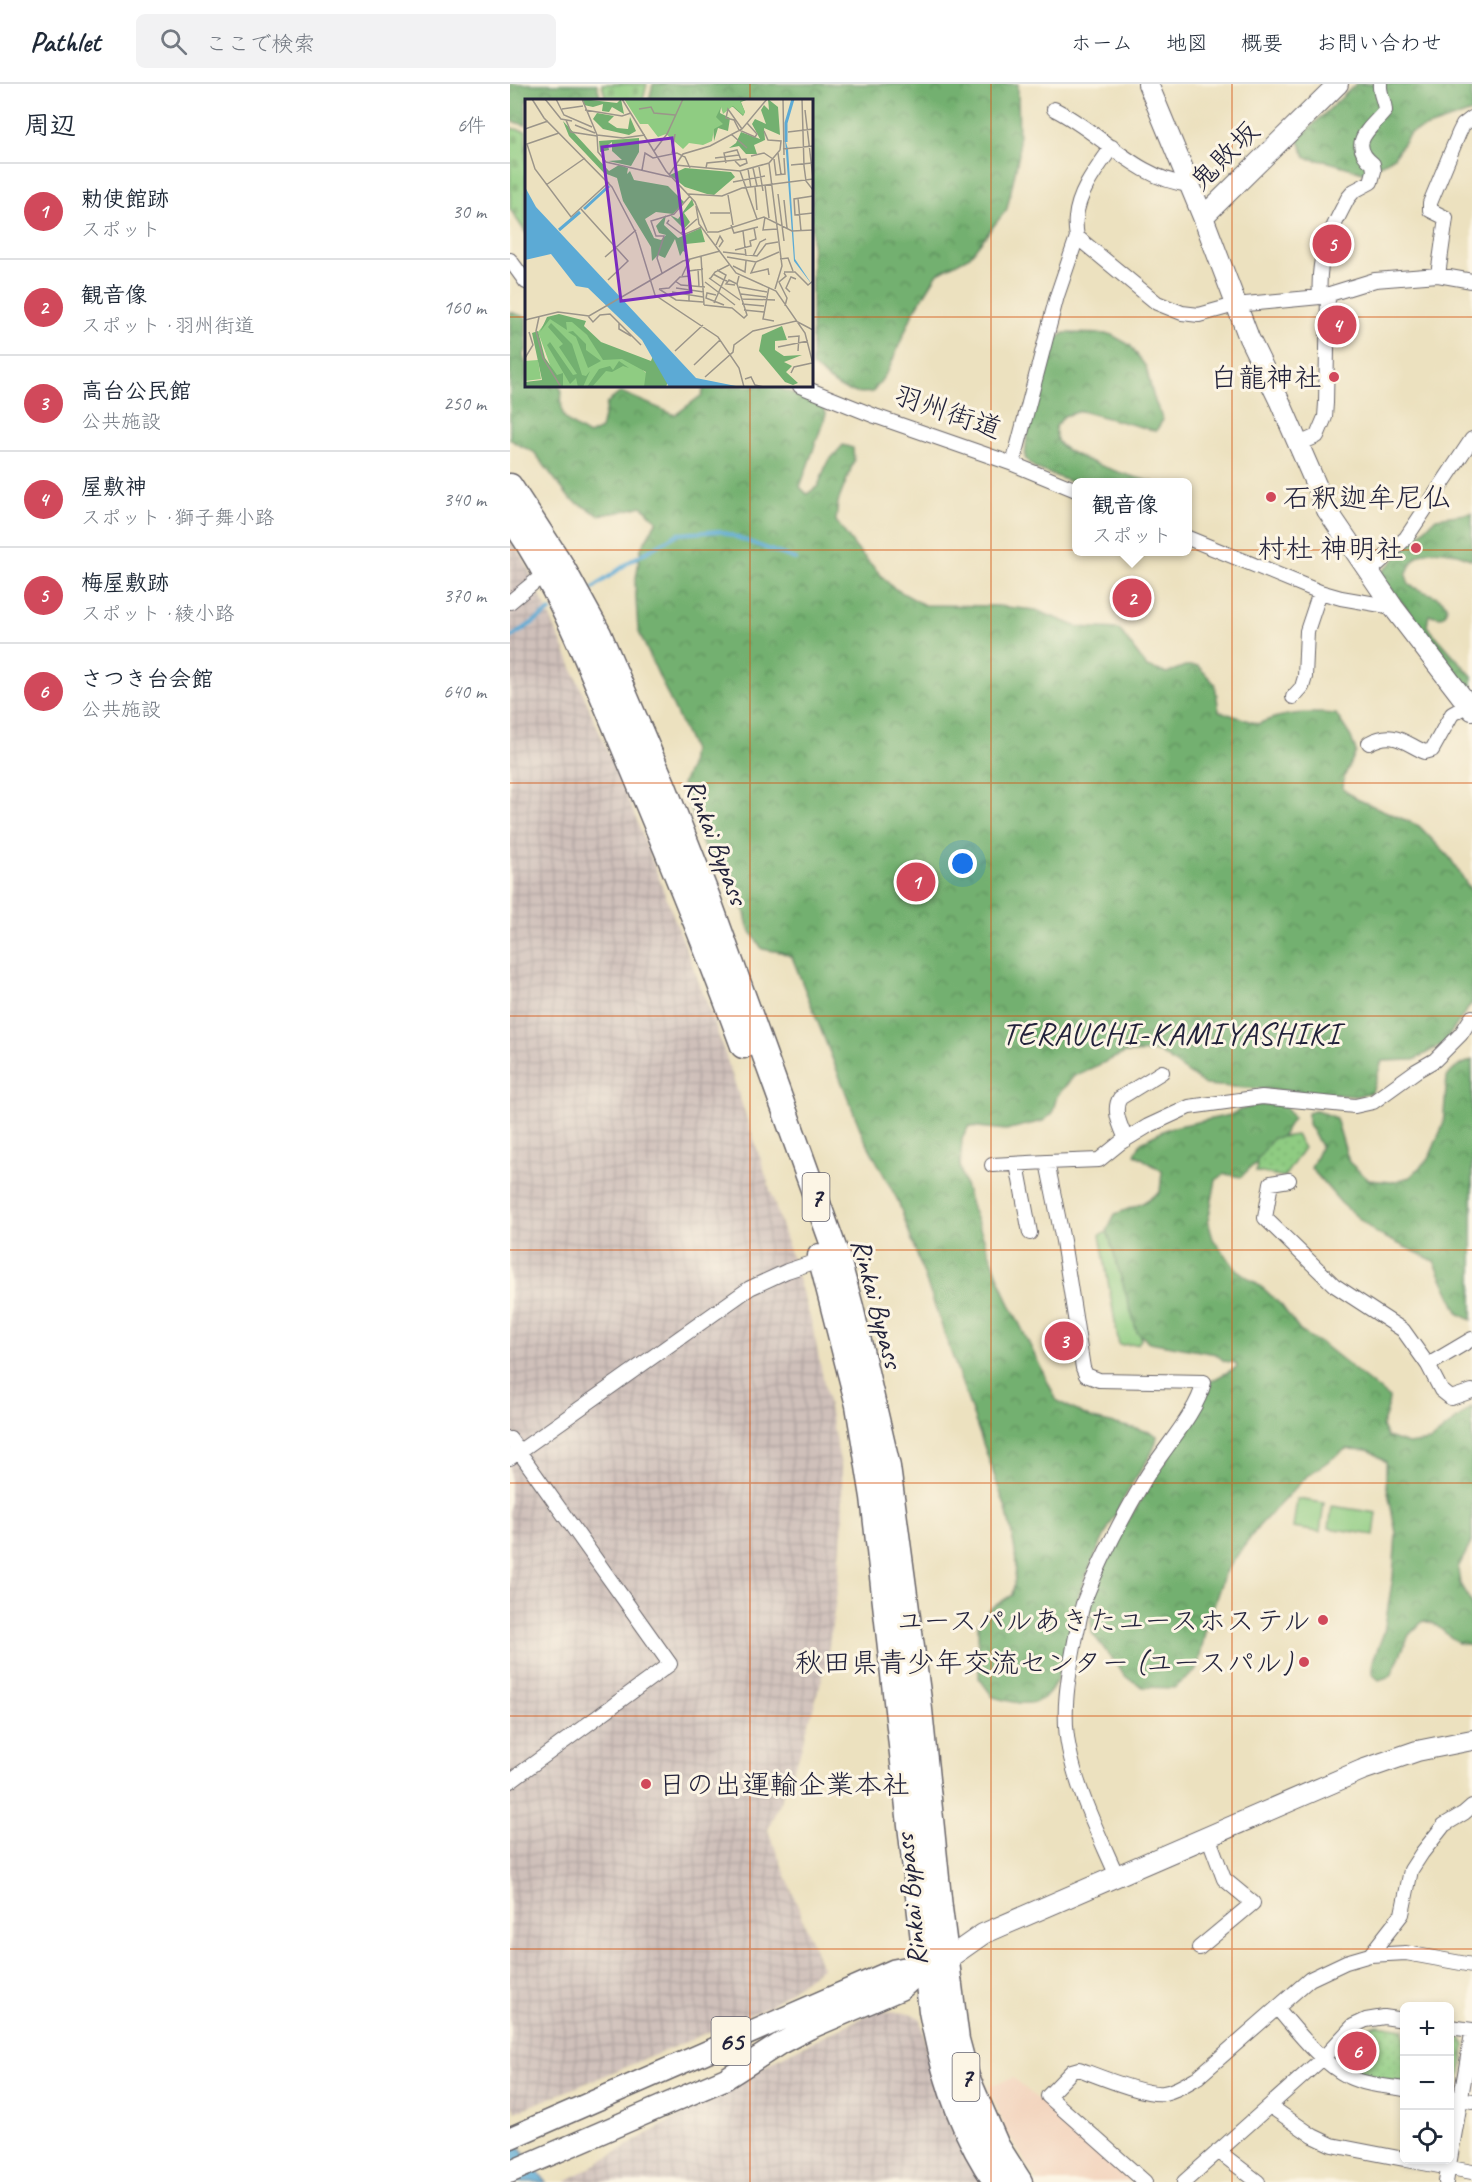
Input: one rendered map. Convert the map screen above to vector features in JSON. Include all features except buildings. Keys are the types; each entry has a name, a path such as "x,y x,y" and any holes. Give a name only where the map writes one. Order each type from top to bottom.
{"highway":[{"name":"Rinkai Bypass","path":"510,486 553,568 599,634 663,784 708,898 829,1258 852,1307 888,1467 919,1700 936,1962 931,2011 939,2054 980,2160 996,2182"},
{"name":"Rinkai Bypass","path":"510,516 527,541 553,568"},
{"name":"Rinkai Bypass","path":"936,1962 967,2077 997,2146 1020,2182"}],"main road":[{"name":"65","path":"510,2138 894,1970 936,1962"},
{"name":"65","path":"510,2172 725,2079 781,2043 810,2028 901,1989 936,1962"}],"street":[{"name":"鬼敗坂","path":"1203,217 1338,84"},
{"path":"1299,444 1317,436 1325,417 1324,295 1318,275 1323,249 1348,198 1354,191 1371,182 1373,164 1363,156 1361,148 1363,135 1385,111 1385,104 1380,94 1380,84"},
{"path":"1153,86 1235,305 1327,510 1393,607 1470,708 1452,714 1432,750 1425,752 1388,736 1380,737 1369,743"},
{"path":"1054,109 1076,120 1139,169 1174,184 1190,186"},
{"path":"1438,275 1446,219 1430,210 1430,203 1459,133 1463,125 1472,118"},
{"path":"1013,464 1057,296 1077,237 1076,218 1080,200 1092,176 1112,147"},
{"path":"1077,237 1157,303 1182,313 1199,315 1235,305 1324,295 1375,280 1438,275 1472,281"},
{"path":"510,261 525,281"},
{"name":"羽州街道","path":"803,387 1072,488"},
{"path":"1370,571 1406,538 1470,445"},
{"path":"1192,540 1320,592 1393,607"},
{"path":"510,602 553,568"},
{"path":"1293,697 1302,687 1305,677 1307,631 1320,592"},
{"path":"992,1165 1099,1160 1126,1139 1148,1126 1189,1107 1229,1100 1262,1097 1355,1106 1373,1102 1435,1060 1461,1034 1472,1017"},
{"path":"1126,1139 1119,1120 1117,1102 1162,1072"},
{"path":"1047,1162 1086,1375 1099,1380 1204,1382 1202,1392 1148,1474 1114,1533 1083,1603 1070,1668 1066,1700 1068,1747 1079,1785 1117,1876"},
{"path":"1017,1164 1030,1233"},
{"path":"1289,1179 1271,1183 1265,1218 1334,1285 1403,1330 1428,1365 1441,1390 1451,1398 1472,1390"},
{"path":"514,1455 750,1288 787,1271 829,1258"},
{"path":"1428,1365 1472,1339"},
{"path":"510,1438 514,1455 670,1664 510,1781"},
{"path":"936,1962 983,1934 1362,1770 1417,1751 1472,1740"},
{"path":"1370,1955 1402,1914 1411,1870 1422,1853 1444,1825 1464,1814 1472,1806"},
{"path":"1200,1948 1253,1903 1224,1879 1208,1836"},
{"path":"1145,2182 1048,2096 1072,2070 1079,2069 1163,2094 1198,2078 1310,1979 1346,1962 1370,1955 1407,1953 1472,1965"},
{"path":"1277,2008 1323,2058 1349,2077 1371,2084 1400,2088"},
{"path":"1184,2182 1323,2058 1353,2026 1366,2020 1384,2017 1400,2019"},
{"path":"1446,2182 1472,2032 1454,2028"},
{"path":"1270,2106 1313,2136 1332,2145 1400,2158"},
{"path":"1218,2151 1258,2182"},
{"path":"1429,2164 1472,2172"}],"shaded area":[{"path":"510,539 525,561 637,821 713,1019 761,1160 812,1324 842,1471 843,1520 837,1592 826,1665 799,1756 768,1830 822,1968 769,2006 516,2112 510,2103"},
{"path":"876,2011 910,2013 921,2019 930,2070 958,2144 980,2182 565,2182 786,2054"},
{"path":"1013,2078 1132,2182 1038,2182 1006,2131 988,2086"}],"green space":[{"path":"510,84 597,84 601,99 525,99 525,125 510,121"},
{"path":"602,84 647,84 643,99 606,99"},
{"path":"653,84 1018,84 1019,154 1007,209 970,256 938,273 913,313 888,371 873,392 862,393 846,390 813,367 813,99 649,99"},
{"path":"1356,84 1472,84 1472,112 1410,133 1394,157 1366,173 1306,158 1298,139"},
{"path":"510,128 525,131 525,232 510,209"},
{"path":"510,312 525,317 525,352 523,355 525,387 560,387 565,419 589,435 601,429 607,403 621,392 675,415 702,395 704,387 777,387 822,406 826,414 800,487 807,494 818,486 827,463 843,445 853,448 854,461 838,502 836,521 856,548 892,587 924,605 997,606 1036,610 1078,627 1119,629 1147,667 1167,673 1185,666 1198,666 1215,684 1219,711 1258,724 1277,717 1296,714 1336,714 1351,737 1356,752 1344,777 1343,789 1357,799 1419,826 1450,858 1472,892 1472,1003 1443,1044 1414,1060 1382,1061 1372,1092 1356,1096 1205,1085 1159,1052 1125,1053 1074,1076 1057,1096 1052,1114 1043,1121 1006,1130 969,1126 962,1139 960,1168 972,1208 1007,1298 1057,1401 1093,1419 1150,1432 1157,1436 1151,1455 1125,1497 1097,1552 1079,1595 1057,1678 1052,1690 1039,1701 1019,1703 993,1697 979,1678 978,1623 988,1610 1012,1595 1016,1572 1014,1542 1006,1509 898,1201 863,1136 792,957 781,952 762,949 748,927 741,896 729,869 713,859 703,846 682,784 690,766 692,748 638,630 635,584 641,548 657,521 642,506 599,515 570,499 534,452 510,439"},
{"path":"1064,333 1110,334 1130,345 1146,367 1154,399 1163,420 1156,431 1081,411 1064,416 1055,428 1058,442 1074,454 1140,478 1072,478 1072,482 1035,468 1025,458 1027,435 1048,346"},
{"path":"1472,513 1472,560 1450,552 1425,552 1413,561 1406,575 1409,585 1434,596 1447,605 1446,613 1441,617 1429,615 1427,626 1472,676 1472,690 1469,690 1380,574 1436,518"},
{"path":"1472,1060 1472,1320 1459,1314 1434,1261 1376,1233 1341,1203 1311,1168 1321,1146 1308,1124 1308,1113 1317,1110 1336,1118 1349,1162 1369,1180 1392,1182 1410,1177 1429,1158 1443,1125 1447,1077 1456,1067"},
{"path":"1284,1104 1293,1118 1271,1154 1251,1167 1241,1177 1225,1174 1216,1180 1208,1221 1213,1239 1236,1269 1264,1289 1282,1306 1300,1331 1325,1346 1389,1398 1382,1426 1387,1437 1408,1444 1430,1441 1472,1407 1472,1541 1458,1568 1460,1584 1472,1604 1472,1645 1458,1643 1433,1623 1423,1621 1409,1635 1391,1676 1379,1680 1373,1675 1373,1661 1384,1632 1393,1576 1396,1533 1386,1482 1386,1462 1369,1450 1346,1449 1307,1476 1259,1526 1225,1572 1206,1628 1197,1670 1174,1688 1143,1687 1126,1677 1092,1633 1090,1599 1116,1540 1201,1404 1211,1381 1237,1367 1236,1363 1224,1361 1216,1354 1149,1342 1137,1332 1107,1230 1115,1214 1141,1204 1160,1192 1162,1171 1135,1154 1141,1142 1169,1128 1230,1115 1257,1105"},
{"path":"1296,1135 1304,1148 1284,1177 1256,1172 1257,1160 1273,1138"},
{"path":"1118,1233 1140,1323 1141,1340 1137,1344 1119,1345 1100,1235"},
{"path":"1297,1499 1324,1503 1320,1532 1293,1528"},
{"path":"1332,1506 1377,1513 1374,1535 1329,1528"},
{"path":"1377,2025 1400,2028 1400,2082 1376,2079 1349,2069 1339,2054 1356,2033"},
{"path":"1454,2036 1460,2037 1465,2045 1459,2085 1454,2088"}],"water":[{"path":"510,2134 546,2182 510,2182"}],"waterway":[{"path":"593,588 632,560 678,534 720,531 795,559"},
{"path":"510,638 550,611"}],"place":[{"name":"梅屋敷跡","path":"1332,244"},
{"name":"屋敷神","path":"1337,325"},
{"name":"白龍神社","path":"1334,377"},
{"name":"石釈迦牟尼仏","path":"1271,497"},
{"name":"村杜 神明社","path":"1416,548"},
{"name":"観音像","path":"1132,598"},
{"name":"勅使館跡","path":"916,882"},
{"name":"高台公民館","path":"1064,1341"},
{"name":"ユースパルあきたユースホステル","path":"1323,1620"},
{"name":"秋田県青少年交流センター (ユースパル)","path":"1304,1662"},
{"name":"日の出運輸企業本社","path":"646,1784"},
{"name":"さつき台会館","path":"1357,2051"}],"district":[{"name":"TERAUCHI-KAMIYASHIKI","path":"1171,1033"}]}
